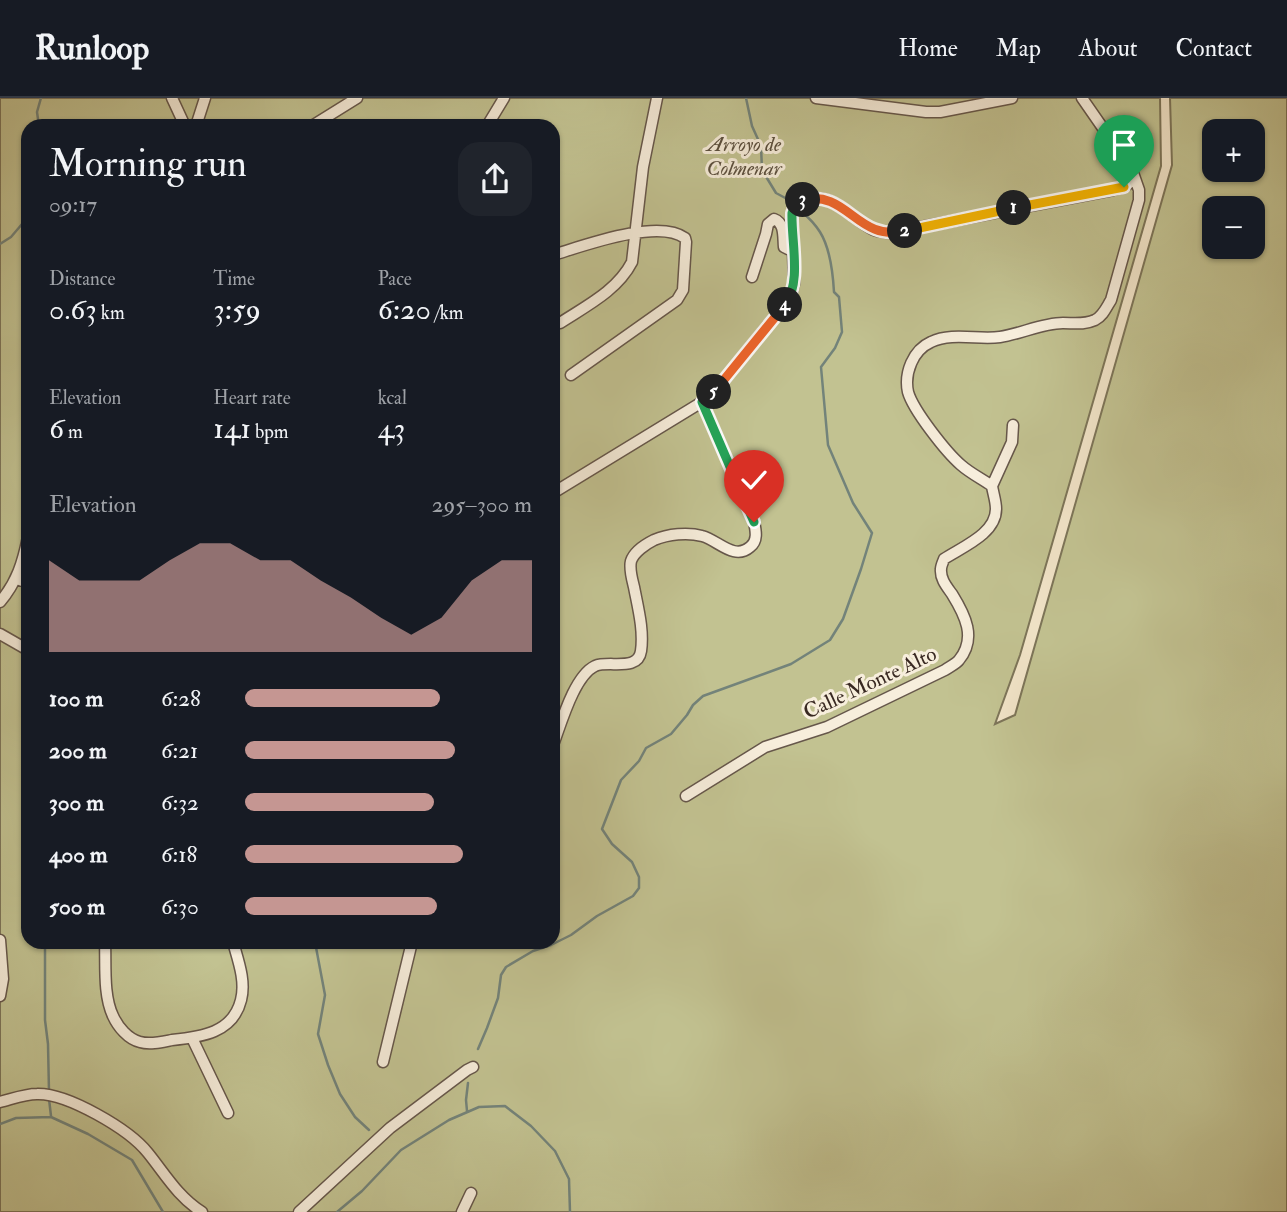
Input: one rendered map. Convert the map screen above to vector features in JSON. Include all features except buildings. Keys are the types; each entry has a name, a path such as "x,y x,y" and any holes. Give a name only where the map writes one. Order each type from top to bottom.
{"street":[{"path":"172,98 182,119"},
{"path":"198,119 205,98"},
{"path":"326,119 357,98"},
{"path":"491,119 504,98"},
{"path":"560,323 617,283 632,262 643,167 657,98"},
{"path":"816,98 940,112 1012,98"},
{"path":"992,486 962,466 951,455 913,404 907,376 918,352 930,342 943,338 1000,337 1060,323 1081,324 1091,322 1105,312 1111,300 1137,209 1131,187 1132,170 1082,98"},
{"path":"560,489 702,402 717,389 790,298 794,284 792,213 795,205 813,198 829,201 873,230 890,233 1131,187"},
{"path":"752,277 770,220 779,220 784,247 794,252"},
{"path":"560,253 618,235 669,232 685,238 683,290 677,300 571,375"},
{"path":"560,727 573,693 587,672 596,666 631,664 638,660 641,653 641,621 630,569 631,559 636,552 654,540 688,534 703,536 731,551 740,552 754,543 754,522 702,402"},
{"name":"Calle Monte Alto","path":"686,796 765,747 827,727 946,670 959,660 967,644 967,624 943,581 941,570 944,559 985,533 993,522 996,510 992,486 1012,442 1013,425"},
{"path":"0,602 17,579 21,567"},
{"path":"17,579 21,580"},
{"path":"0,634 21,646"},
{"path":"0,940 3,979 0,996"},
{"path":"105,949 107,993 113,1016 127,1035 139,1042 151,1043 192,1038 220,1029 230,1022 241,1000 242,982 235,949"},
{"path":"383,1062 410,949"},
{"path":"192,1038 228,1113"},
{"path":"299,1212 390,1128 473,1067"},
{"path":"0,1102 37,1094 77,1103 114,1125 146,1150 182,1197 202,1212"},
{"path":"462,1212 471,1193"}],"green space":[{"name":"Arroyo de Colmenar","path":"0,98 1160,98 1161,166 1020,655 995,724 1015,715 1172,165 1170,98 1287,98 1287,1212 0,1212"}],"waterway":[{"path":"38,119 41,98"},
{"path":"746,98 752,126 761,146 762,170 776,193 789,200"},
{"path":"560,940 633,896 639,888 639,877 632,862 612,844 602,829 621,780 639,761 646,748 671,734 703,696 791,664 830,640 843,619 861,569 872,533 853,503 828,445 821,367 835,348 842,332 839,297 834,292 830,261 823,238 816,226 801,211"},
{"path":"0,244 11,237 21,225"},
{"path":"45,949 49,1092"},
{"path":"316,949 325,995 318,1034 340,1094 355,1117 369,1130"},
{"path":"478,1049 498,998 501,975 506,967 539,949"},
{"path":"467,1111 468,1083"},
{"path":"49,1099 51,1116"},
{"path":"337,1212 362,1191 401,1150 449,1120 479,1107 505,1106 531,1126 555,1151 569,1179 570,1212"},
{"path":"0,1124 16,1118 51,1117 88,1134 132,1160 163,1212"}],"route":[{"path":"754,522 702,402 717,389 790,298 794,284 792,213 795,205 805,200 820,198 843,208 873,230 890,233 1124,187"}]}
